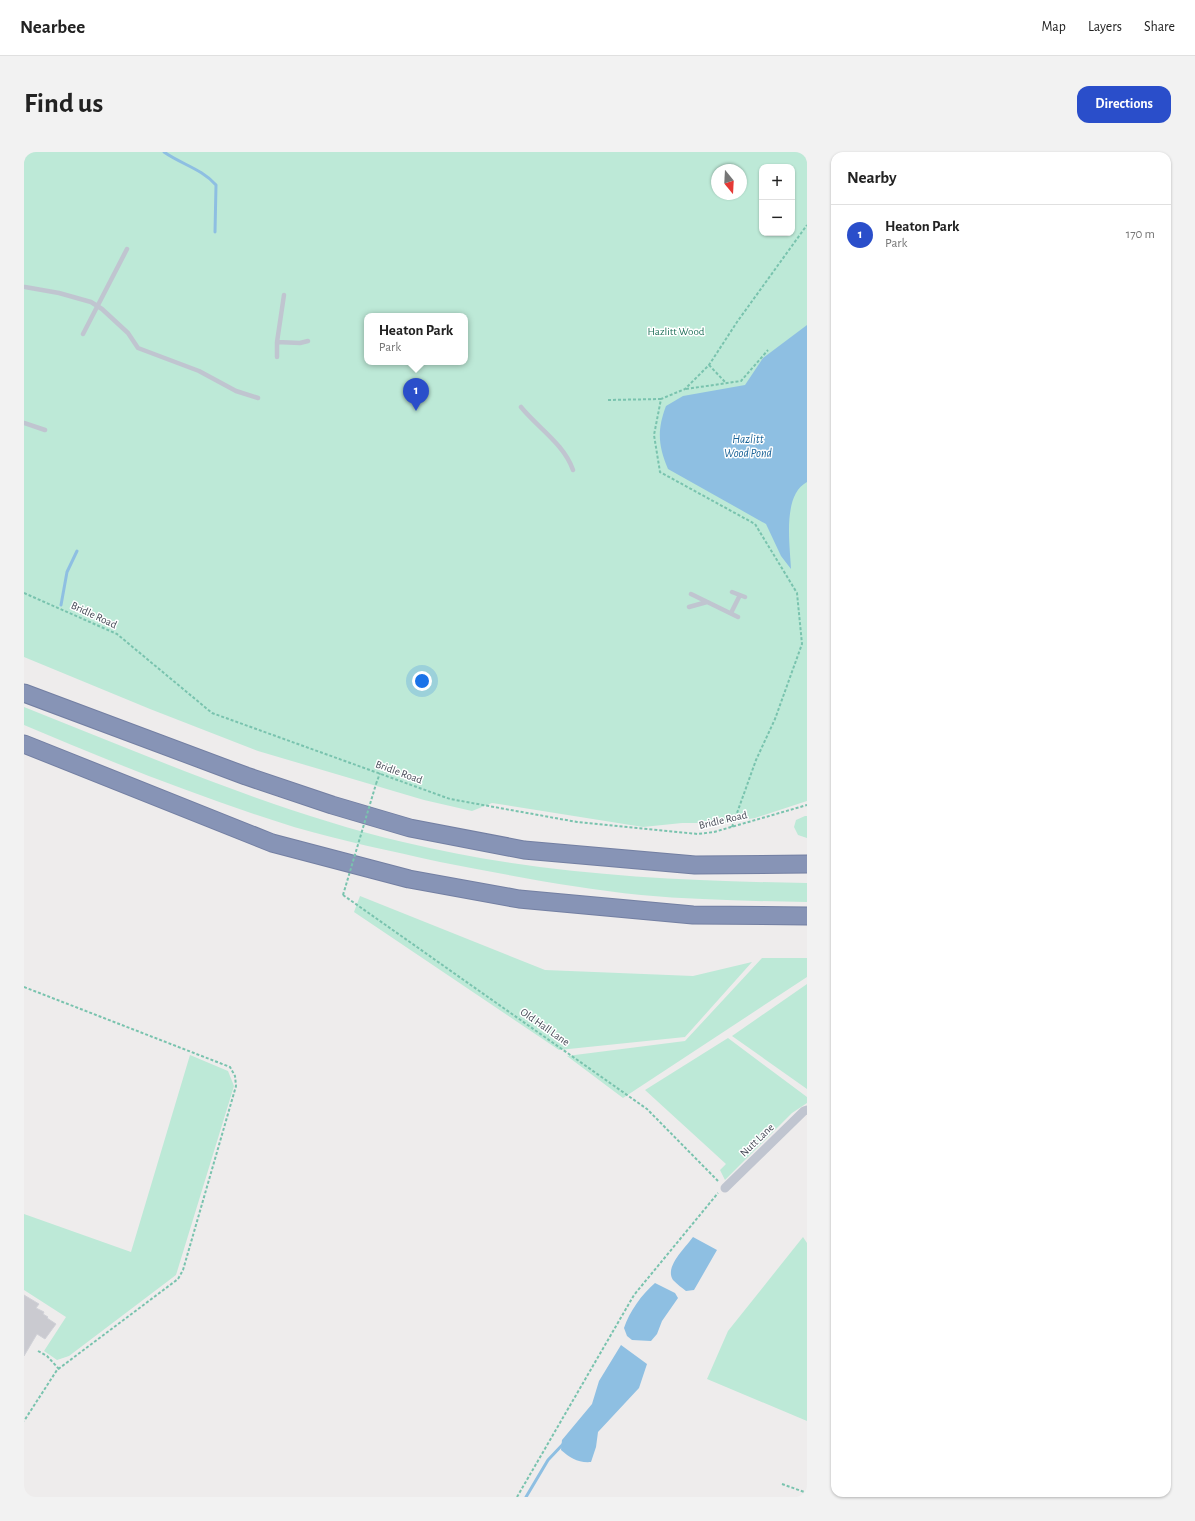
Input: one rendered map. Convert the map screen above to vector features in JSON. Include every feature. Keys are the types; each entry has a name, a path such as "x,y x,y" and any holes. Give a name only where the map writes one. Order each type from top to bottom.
{"highway":[{"path":"25,693 246,776 332,805 410,828 524,850 695,865 807,864"},
{"path":"24,744 272,843 409,879 519,899 693,915 807,916"}],"street":[{"name":"Nutt Lane","path":"725,1188 804,1111 807,1110"}],"lane":[{"path":"83,334 127,249"},
{"path":"25,287 59,293 92,302 128,333 138,348 199,371 236,391 258,398"},
{"path":"277,357 277,342 284,295"},
{"path":"277,342 308,341"},
{"path":"521,406 532,421 560,446 569,458 573,470"},
{"path":"24,423 45,430"},
{"path":"732,592 745,597"},
{"path":"690,594 738,617"},
{"path":"731,613 740,595"},
{"path":"689,607 708,602"}],"path":[{"path":"685,389 709,365 737,322 807,225"},
{"path":"608,400 661,399 685,389 741,381 768,350"},
{"path":"709,365 726,383"},
{"path":"661,399 654,435 660,472 755,524 797,592 802,644 775,720 756,760 732,827"},
{"name":"Bridle Road","path":"24,593 117,634 212,713 450,799 577,822 698,834 732,827 807,805"},
{"name":"Old Hall Lane","path":"380,773 343,895 647,1109 725,1188"},
{"path":"24,987 230,1067 235,1076 236,1086 183,1270 178,1279 59,1369 24,1421"},
{"path":"517,1497 634,1295 716,1194 725,1188"},
{"path":"38,1351 47,1356 59,1369"},
{"path":"782,1484 807,1494"}],"green space":[{"name":"Hazlitt Wood","path":"24,152 807,152 807,801 755,818 724,823 682,823 643,827 492,803 472,811 424,800 258,751 150,709 24,657"},
{"path":"24,707 259,799 306,815 403,842 503,862 553,869 655,878 807,883 807,902 682,898 590,889 440,862 330,837 260,816 192,792 24,725"},
{"path":"807,816 807,838 798,835 794,827 796,820"},
{"path":"360,896 545,970 693,976 752,962 685,1037 559,1050 354,912"},
{"path":"762,958 807,958 807,977 623,1098 567,1056 685,1041"},
{"path":"807,984 807,1089 732,1036"},
{"path":"728,1038 807,1097 807,1103 792,1113 725,1180 720,1170 726,1164 645,1090"},
{"path":"190,1055 228,1071 234,1086 176,1275 69,1356 57,1360 44,1351 66,1317 24,1290 24,1214 131,1252"},
{"path":"803,1237 807,1243 807,1421 707,1379 728,1331"}],"water":[{"name":"Hazlitt Wood Pond","path":"807,325 807,482 799,488 791,509 789,534 791,569 781,556 766,524 668,469 662,452 660,430 666,406 683,396 745,385 763,358"},
{"path":"693,1237 717,1250 694,1290 686,1291 673,1280 671,1269 677,1257"},
{"path":"655,1283 675,1293 678,1298 662,1321 657,1334 651,1341 632,1340 627,1336 624,1328 626,1322 636,1304 645,1292"},
{"path":"621,1345 647,1364 639,1388 598,1432 596,1447 591,1462 582,1462 574,1459 561,1450 562,1440 592,1404 599,1381"}],"building":[{"path":"24,1295 39,1304 36,1308 44,1312 43,1314 48,1317 47,1318 56,1324 45,1339 37,1334 24,1356"}],"waterway":[{"path":"164,152 198,171 216,185 215,232"},
{"path":"61,605 67,572 77,551"},
{"path":"526,1497 548,1460 565,1442"}],"place":[{"name":"Heaton Park","path":"416,411"}]}
